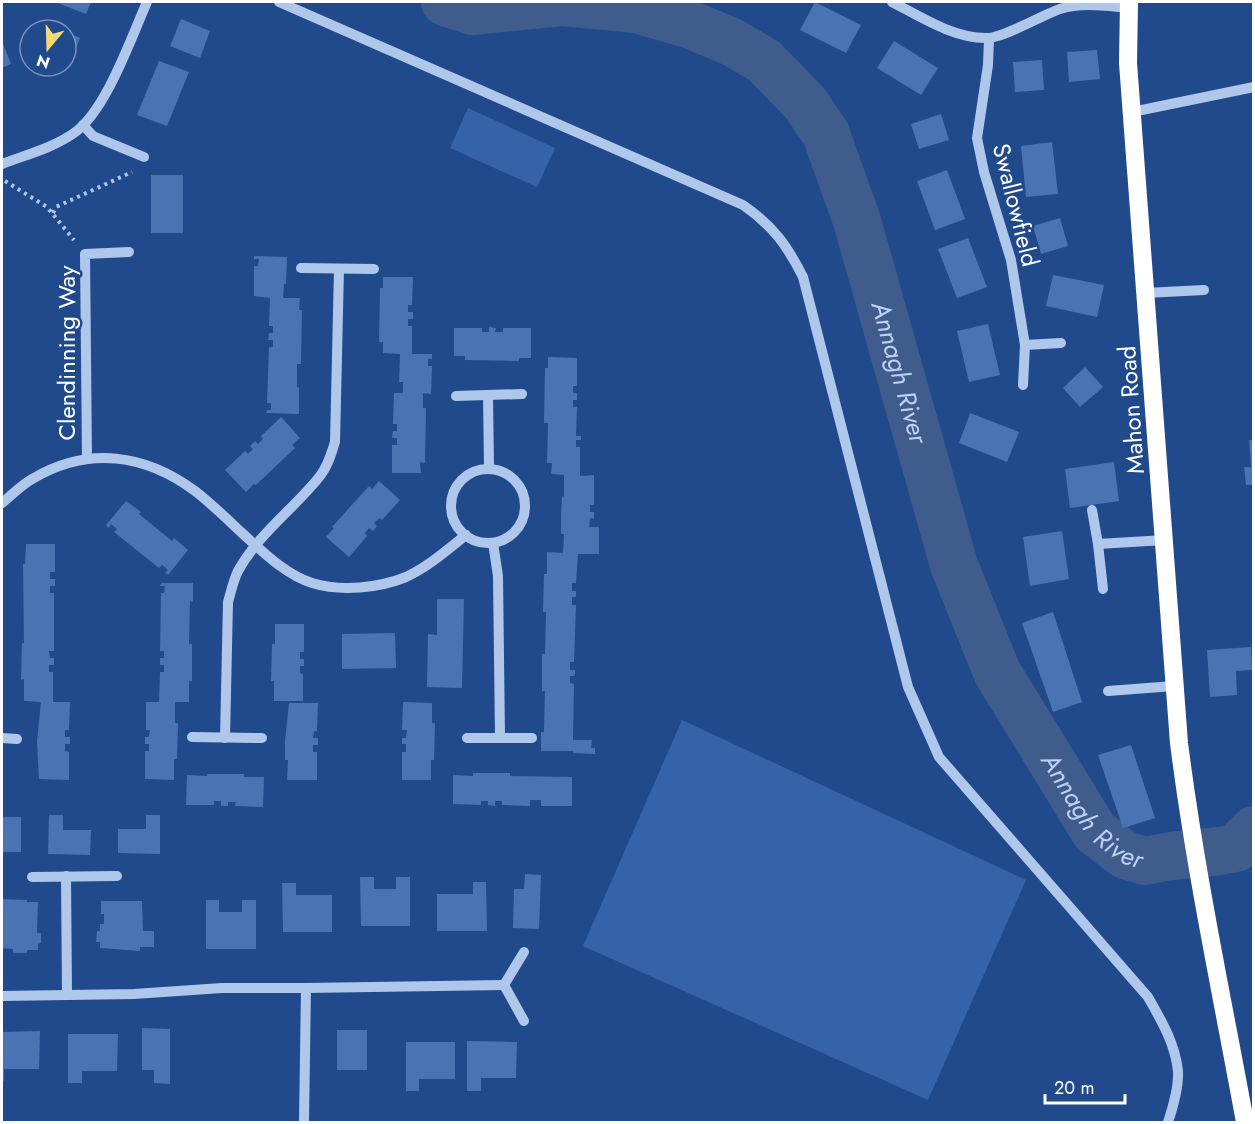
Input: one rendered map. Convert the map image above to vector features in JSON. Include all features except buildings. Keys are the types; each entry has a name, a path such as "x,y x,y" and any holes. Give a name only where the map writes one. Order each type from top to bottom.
{"highway":[{"name":"Mahon Road","path":"1129,5 1128,63 1174,686 1188,814 1245,1122"}],"street":[{"path":"2,164 73,134 83,125 101,104 147,2"},
{"path":"279,2 743,205 762,218 780,237 803,277 908,687 939,757 1148,997 1170,1038 1178,1072 1175,1098 1168,1122"},
{"path":"892,2 931,22 988,39 1060,9 1087,5 1129,5"},
{"name":"Swallowfield","path":"988,39 988,65 977,138 984,172 1011,260 1025,345 1023,385"},
{"path":"1132,112 1254,87"},
{"path":"83,125 93,136 144,157"},
{"name":"Clendinning Way","path":"87,458 85,254 129,252"},
{"path":"301,268 374,269"},
{"path":"225,738 228,602 238,571 266,534 321,475 330,459 335,442 339,269"},
{"path":"1144,293 1204,290"},
{"path":"1025,345 1061,343"},
{"path":"456,396 522,394"},
{"path":"488,395 489,468"},
{"name":"Clendinning Way","path":"2,503 33,478 62,465 87,458 125,458 171,475 195,491 257,546 293,574 312,583 337,587 361,587 387,583 405,577 432,561 466,535"},
{"path":"489,468 512,477 520,486 525,498 526,510 515,532 493,543 483,543 466,535 458,527 451,505 453,493 459,483 467,475 489,468"},
{"path":"1092,510 1103,589"},
{"path":"1098,544 1165,540"},
{"path":"493,543 498,576 500,738"},
{"path":"1108,691 1174,686"},
{"path":"192,737 262,738"},
{"path":"2,738 17,739"},
{"path":"467,738 532,738"},
{"path":"66,876 67,995"},
{"path":"33,877 117,876"},
{"path":"504,985 524,952"},
{"path":"2,996 134,994 222,987 504,985"},
{"path":"504,985 524,1021"},
{"path":"304,1122 306,988"}],"path":[{"path":"52,214 56,207 140,169 144,157"},
{"path":"2,178 47,207 85,254"}],"shaded area":[{"path":"468,108 555,148 537,187 450,148"},
{"path":"682,720 1026,880 928,1100 583,946"}],"waterway":[{"name":"Annagh River","path":"445,2 472,11 562,2 636,9 691,25 734,43 764,61 805,103 826,134 857,221 954,565 997,672 1095,832 1125,855 1145,861 1236,848 1254,830"}]}
